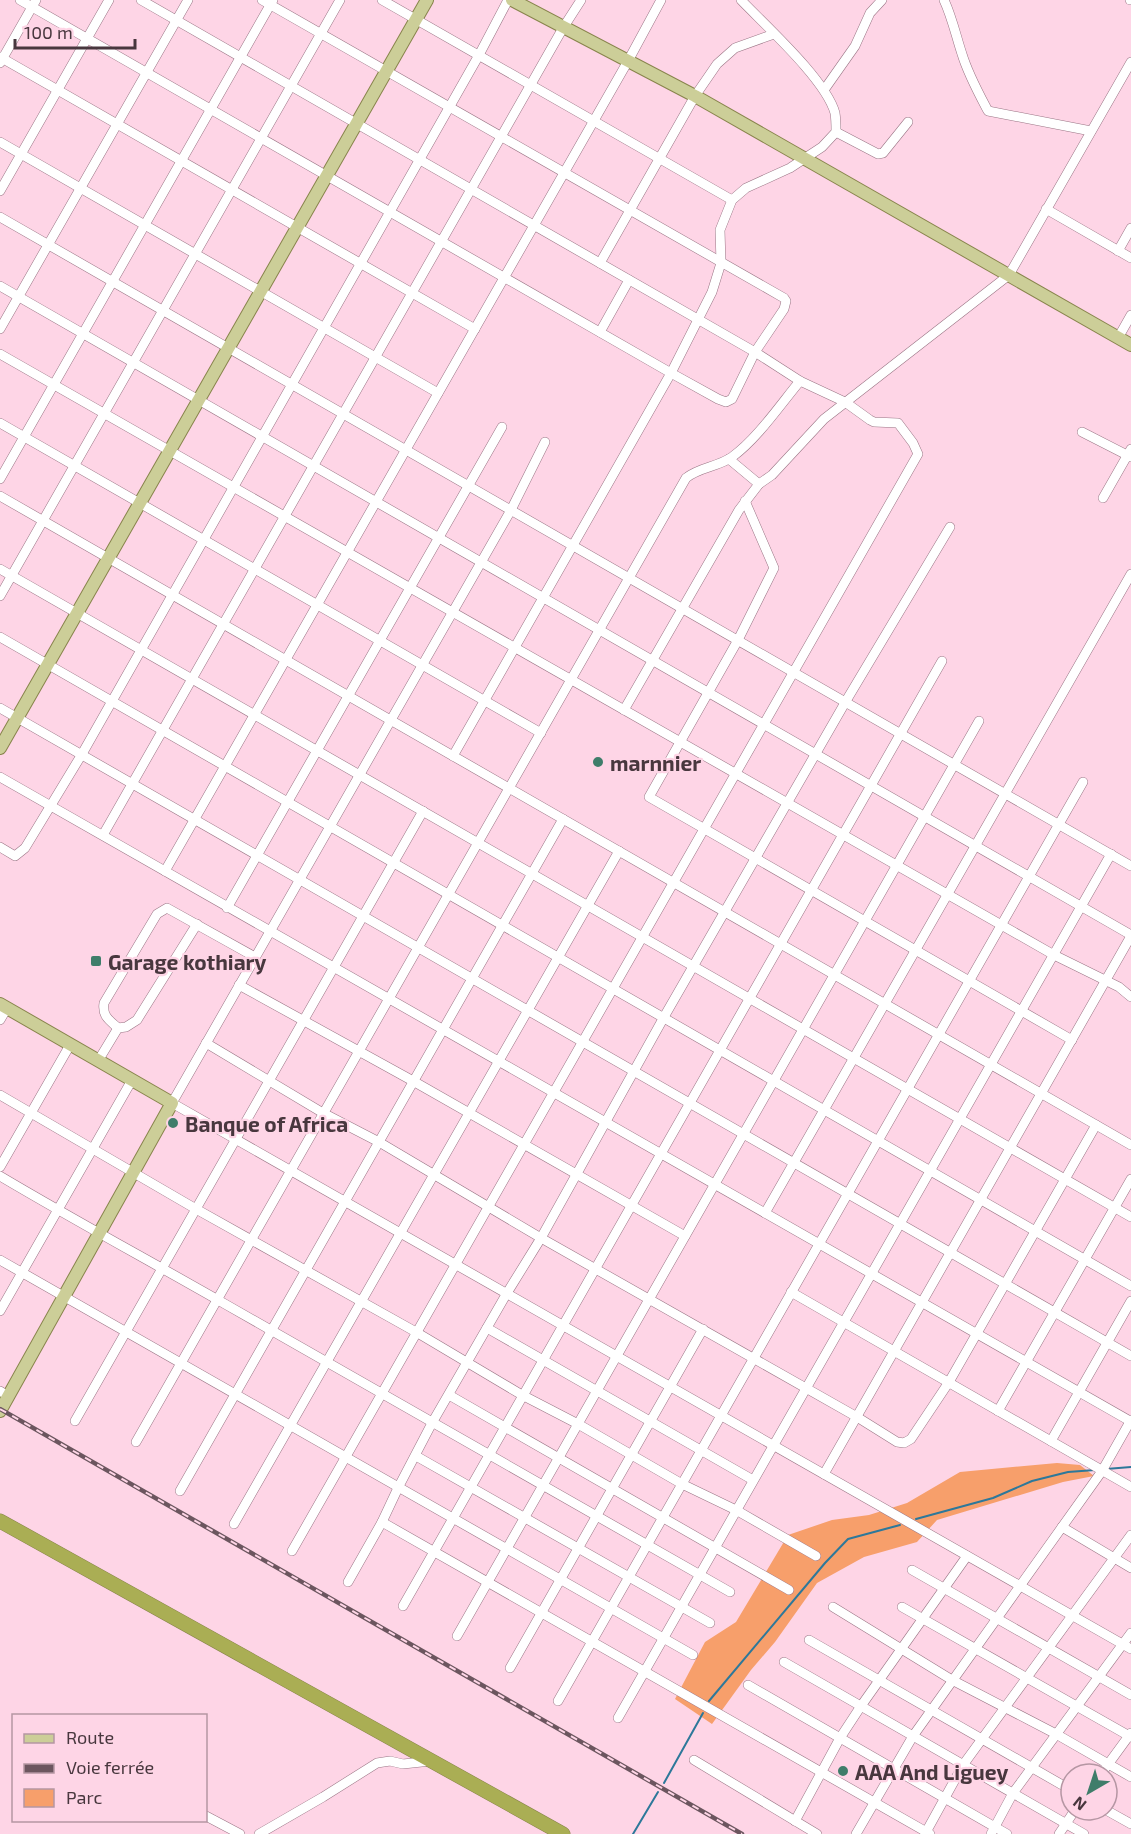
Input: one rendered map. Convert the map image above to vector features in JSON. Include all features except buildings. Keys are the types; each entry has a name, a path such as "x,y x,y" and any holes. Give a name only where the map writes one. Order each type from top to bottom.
{"highway":[{"path":"0,1521 563,1834"}],"main road":[{"path":"0,748 427,0"},
{"path":"510,0 695,96 1131,345"},
{"path":"0,1411 4,1394 64,1296 172,1103 3,1006"}],"street":[{"path":"0,479 181,161 211,109 241,57 269,2 321,34 780,295 786,301 784,309 755,352 732,399 726,402 504,278 390,212 211,109 87,38 34,3 20,0"},
{"path":"0,191 109,0"},
{"path":"141,0 755,352 800,381 845,402 874,422 898,423 918,454 292,1551"},
{"path":"0,329 188,0"},
{"path":"0,596 340,0"},
{"path":"382,0 732,200"},
{"path":"0,847 15,856 20,853 81,754 510,0"},
{"path":"103,835 580,0"},
{"path":"165,871 661,0"},
{"path":"453,756 699,320 712,292 721,263 720,230 732,200 746,189 790,168 822,147 836,132 835,113 824,90 741,0"},
{"path":"824,90 855,46 870,13 882,0"},
{"path":"944,0 962,55 988,111 1091,131"},
{"path":"34,3 1,60 58,90 475,329"},
{"path":"600,263 695,96 717,64 730,51 774,34"},
{"path":"624,710 745,501 759,484 772,475 813,430 845,402 1009,275 1131,62"},
{"path":"1121,79 1131,85"},
{"path":"836,132 878,153 883,153 908,122"},
{"path":"0,142 438,393"},
{"path":"1046,209 1131,258"},
{"path":"0,217 1131,866"},
{"path":"1118,251 1131,228"},
{"path":"600,332 629,280"},
{"path":"0,286 1131,935 824,1474"},
{"path":"1118,338 1131,315"},
{"path":"0,354 1054,955 1119,987 1131,997"},
{"path":"136,1442 686,478 729,459 746,445 800,381"},
{"path":"0,423 541,733"},
{"path":"227,908 502,427"},
{"path":"1082,432 1130,454 1103,498"},
{"path":"545,442 511,510 172,1103 1127,1647"},
{"path":"729,459 759,484"},
{"path":"0,496 1131,1145"},
{"path":"745,501 774,568 738,640 649,797 1071,1040"},
{"path":"348,1582 382,1522 432,1423 541,1238 787,803 950,527"},
{"path":"0,569 1131,1217"},
{"path":"765,1213 1005,793 1127,592 1131,574"},
{"path":"0,637 1131,1286"},
{"path":"403,1606 942,661"},
{"path":"0,708 1131,1356"},
{"path":"457,1636 980,721"},
{"path":"0,777 552,1094 1131,1421 1102,1471 913,1736 856,1834"},
{"path":"558,1701 1083,782"},
{"path":"75,1421 423,811"},
{"path":"180,1491 563,819"},
{"path":"234,1524 618,851"},
{"path":"618,1718 1111,854"},
{"path":"197,924 136,1020 126,1027 118,1028 105,1017 104,1003 157,914 167,908 197,924 255,957"},
{"path":"239,985 685,1236"},
{"path":"0,1020 3,1006"},
{"path":"98,1061 118,1028"},
{"path":"206,1043 541,1238 596,1267 856,1416 897,1442 904,1443 911,1439 948,1382 1096,1125"},
{"path":"0,1167 70,1045"},
{"path":"0,1311 132,1080"},
{"path":"0,1095 93,1147 196,1209 416,1332 522,1395 578,1424 682,1484 736,1510 816,1556"},
{"path":"0,1176 730,1592"},
{"path":"998,1411 1131,1179"},
{"path":"0,1260 693,1654"},
{"path":"791,1292 1131,1487"},
{"path":"1051,1441 1131,1301"},
{"path":"487,1328 753,1480"},
{"path":"510,1668 704,1329"},
{"path":"448,1395 789,1590"},
{"path":"416,1456 710,1623"},
{"path":"382,1522 927,1833 963,1765 1131,1535"},
{"path":"1062,1527 1131,1568"},
{"path":"795,1821 840,1738 967,1556"},
{"path":"912,1570 1131,1695"},
{"path":"833,1607 952,1680 1105,1762"},
{"path":"902,1607 1130,1736 1110,1762"},
{"path":"993,1830 1013,1793 1098,1677 1127,1647 1131,1633"},
{"path":"809,1640 1059,1783"},
{"path":"784,1662 1084,1834"},
{"path":"747,1685 945,1798 993,1830 1007,1834"},
{"path":"694,1760 817,1834"},
{"path":"259,1834 377,1763 390,1761 403,1764 432,1761"},
{"path":"207,1817 240,1834"},
{"path":"1059,1834 1065,1823"}],"green space":[{"path":"1057,1463 1080,1465 1094,1476 1063,1482 937,1520 917,1542 864,1557 817,1583 712,1724 675,1699 705,1642 736,1622 788,1535 832,1520 869,1515 907,1503 960,1472"}],"waterway":[{"path":"1106,1469 1131,1467"},
{"path":"916,1519 993,1498 1032,1481 1068,1472 1095,1470"},
{"path":"709,1701 825,1563 848,1539 900,1525"},
{"path":"664,1783 703,1713"},
{"path":"633,1834 658,1792"}],"railway":[{"path":"0,1409 742,1834"}],"place":[{"name":"marnnier","path":"598,762"},
{"name":"Garage kothiary","path":"96,961"},
{"name":"Banque of Africa","path":"173,1123"},
{"name":"AAA And Liguey","path":"843,1771"}]}
